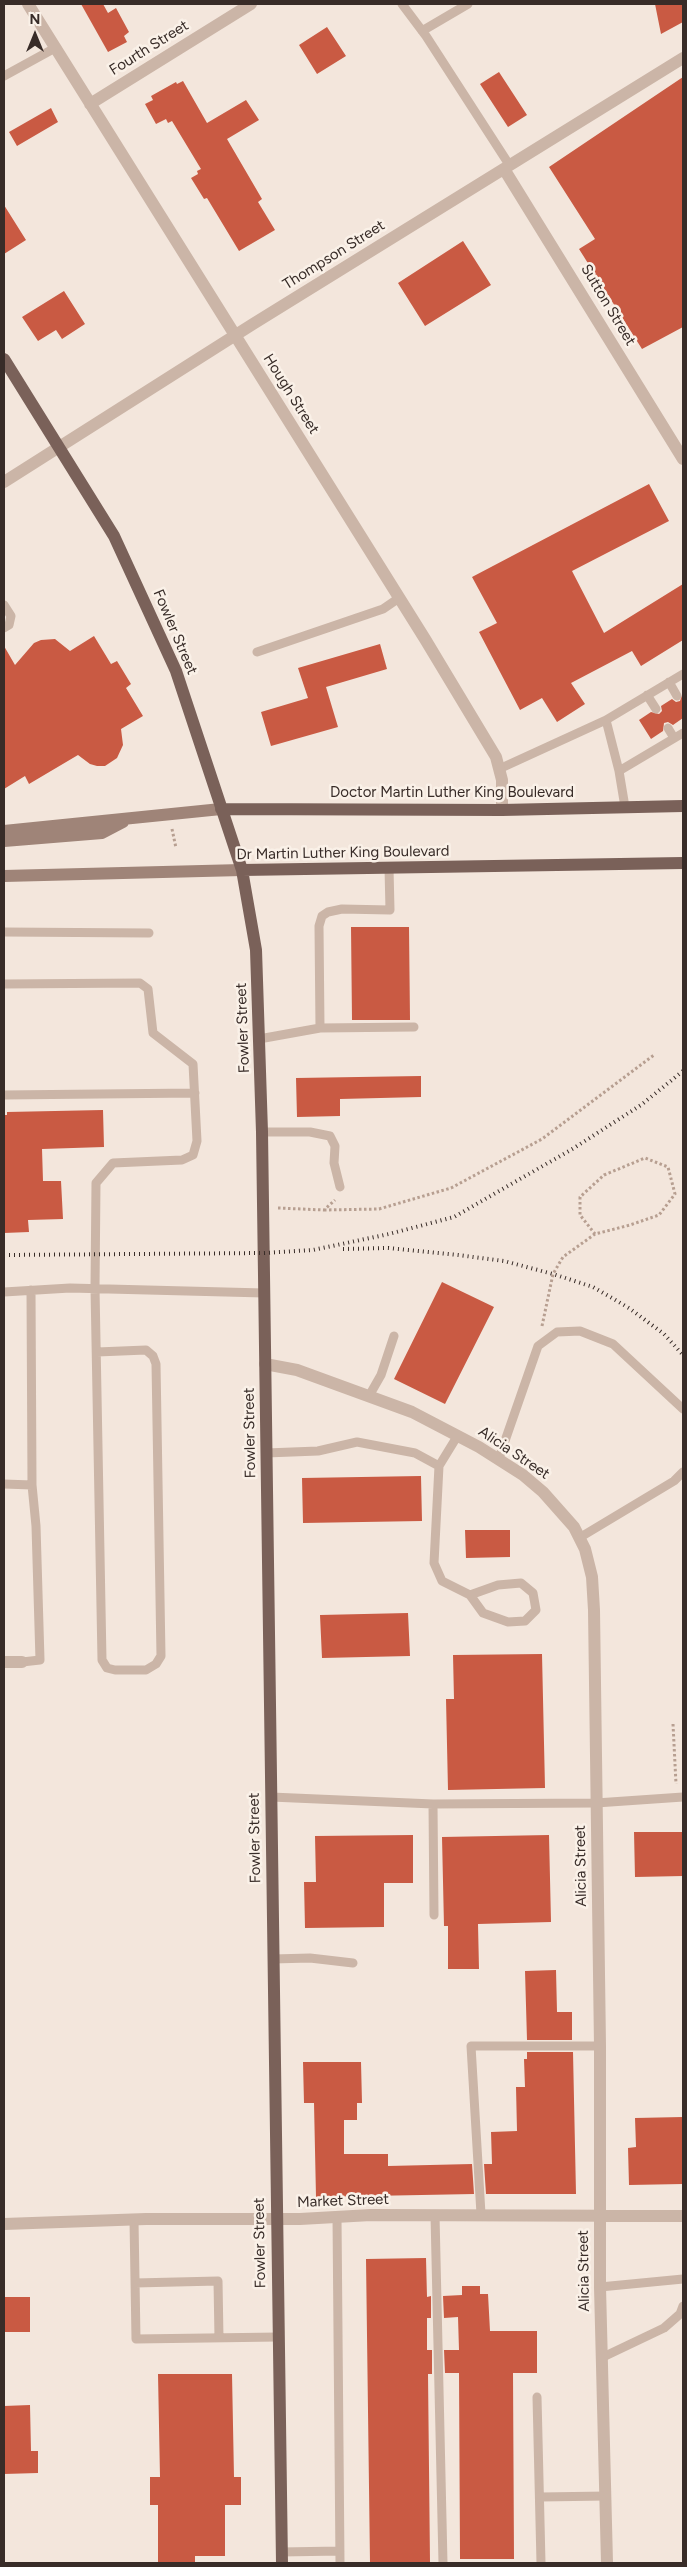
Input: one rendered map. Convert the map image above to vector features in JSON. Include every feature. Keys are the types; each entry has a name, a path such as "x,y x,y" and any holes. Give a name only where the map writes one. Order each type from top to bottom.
{"main road":[{"name":"Fowler Street","path":"4,359 114,536 176,671 242,870 256,950 262,1132 282,2558"},
{"name":"Doctor Martin Luther King Boulevard","path":"221,809 502,810 683,806"},
{"path":"4,831 221,809"},
{"path":"4,841 102,833 132,818"},
{"name":"Dr Martin Luther King Boulevard","path":"4,876 683,863"}],"street":[{"name":"Hough Street","path":"28,4 399,598 496,757 502,780 502,810"},
{"name":"Fourth Street","path":"90,104 251,4"},
{"name":"Thompson Street","path":"4,482 234,336 683,58"},
{"name":"Sutton Street","path":"507,168 683,458"},
{"name":"Alicia Street","path":"265,1364 297,1370 412,1412 499,1458 544,1492 561,1510 579,1538 592,1577 600,2046 601,2358 607,2563"},
{"path":"4,1662 22,1662"},
{"name":"Market Street","path":"4,2224 481,2214 683,2216"}],"lane":[{"path":"402,4 422,31 507,168"},
{"path":"422,31 468,4"},
{"path":"4,76 55,48"},
{"path":"257,652 383,609 399,598"},
{"path":"4,605 11,616 8,625 4,628"},
{"path":"499,769 606,720 683,674"},
{"path":"669,682 677,696"},
{"path":"647,695 656,709"},
{"path":"606,720 620,771 625,807"},
{"path":"668,728 674,738"},
{"path":"620,771 683,732"},
{"path":"320,1028 319,926 322,916 328,912 342,909 390,910 389,868"},
{"path":"4,932 149,933"},
{"path":"4,984 140,983 148,989 154,1033 193,1064 197,1141 193,1155 182,1160 113,1163 104,1171 96,1183 95,1288 96,1352 102,1660 107,1668 115,1670 146,1670 156,1664 161,1656 156,1364 153,1356 146,1350 96,1352"},
{"path":"259,1039 320,1028 414,1027"},
{"path":"4,1095 194,1093"},
{"path":"262,1132 310,1132 330,1136 335,1146 334,1163 340,1187"},
{"path":"4,1292 95,1288 264,1293"},
{"path":"22,1662 40,1660 36,1526 32,1485 31,1290"},
{"path":"499,1458 538,1346 557,1332 580,1331 613,1344 683,1409"},
{"path":"369,1396 382,1375 394,1336"},
{"path":"458,1435 439,1466 434,1563 442,1581 470,1595 483,1613 508,1622 525,1620 536,1610 533,1593 521,1583 498,1585 470,1595"},
{"path":"266,1453 318,1451 357,1442 415,1453 439,1466"},
{"path":"579,1538 674,1481 683,1472"},
{"path":"4,1484 32,1485"},
{"path":"270,1797 433,1804 596,1803 680,1797"},
{"path":"433,1804 434,1915"},
{"path":"273,1959 310,1958 353,1963"},
{"path":"481,2214 471,2046 600,2046"},
{"path":"436,2215 443,2563"},
{"path":"337,2217 340,2563"},
{"path":"134,2220 136,2339 278,2337"},
{"path":"600,2287 683,2279"},
{"path":"135,2283 218,2281 219,2338"},
{"path":"601,2358 664,2328 680,2314 683,2306"},
{"path":"537,2397 541,2563"},
{"path":"540,2497 606,2496"},
{"path":"282,2558 340,2552"}],"path":[{"path":"172,826 176,848"},
{"path":"263,1207 324,1210 379,1209 451,1188 542,1139 654,1055"},
{"path":"538,1346 552,1274 563,1257 594,1234 659,1215 675,1194 668,1167 645,1158 604,1175 580,1197 580,1215 594,1234"},
{"path":"324,1210 334,1203 340,1187"},
{"path":"673,1724 680,1797"}],"building":[{"path":"81,4 103,4 108,13 116,8 129,32 124,36 127,42 108,52"},
{"path":"655,4 683,4 683,22 661,34"},
{"path":"327,27 346,56 317,74 299,45"},
{"path":"499,72 527,115 508,127 480,84"},
{"path":"683,77 683,327 642,349 579,249 595,239 549,167"},
{"path":"183,81 207,123 246,100 259,120 227,139 262,199 258,202 275,230 239,251 207,198 204,199 191,178 198,174 197,171 201,169 172,121 168,123 166,119 156,124 145,104 153,100 151,96 176,82 177,84"},
{"path":"51,108 58,122 17,146 9,132"},
{"path":"4,205 26,240 4,254"},
{"path":"463,241 491,285 425,326 398,283"},
{"path":"64,291 85,324 62,339 56,330 38,341 22,317"},
{"path":"649,484 669,521 572,571 604,633 683,584 683,640 641,666 632,651 571,683 585,704 557,722 542,698 520,710 479,632 497,623 472,577"},
{"path":"94,636 111,664 117,661 131,684 126,688 143,716 121,729 123,745 117,758 105,766 90,764 78,755 29,784 25,776 4,789 4,646 15,665 34,643 41,640 55,639 70,651"},
{"path":"380,644 387,669 326,687 338,727 271,746 261,712 308,698 298,668"},
{"path":"683,692 683,718 673,725 668,722 664,723 663,731 651,739 639,720 651,712 659,714 662,711 661,706 672,699 676,702 680,701"},
{"path":"351,927 409,927 410,1020 352,1020"},
{"path":"421,1076 421,1097 340,1099 340,1116 297,1117 296,1078"},
{"path":"103,1110 104,1147 42,1149 43,1181 61,1181 63,1219 28,1220 29,1232 4,1233 4,1115 7,1115 7,1112"},
{"path":"442,1282 494,1307 445,1404 394,1379"},
{"path":"421,1476 422,1521 303,1523 302,1478"},
{"path":"465,1530 510,1530 510,1557 466,1558"},
{"path":"408,1613 410,1656 322,1658 320,1615"},
{"path":"542,1654 545,1788 448,1790 446,1699 454,1699 453,1655"},
{"path":"634,1832 683,1832 683,1876 635,1877"},
{"path":"413,1835 413,1883 384,1883 384,1927 305,1928 304,1882 316,1882 315,1836"},
{"path":"549,1835 551,1922 478,1924 479,1969 448,1969 448,1926 444,1926 442,1837"},
{"path":"556,1970 557,2012 572,2012 572,2040 527,2040 525,1971"},
{"path":"527,2052 573,2052 576,2194 486,2194 484,2164 492,2164 491,2132 517,2131 516,2087 525,2087 524,2059 527,2059"},
{"path":"303,2062 361,2062 362,2103 357,2103 357,2120 344,2120 344,2154 388,2154 388,2166 472,2164 474,2194 316,2197 314,2103 304,2103"},
{"path":"683,2117 683,2184 629,2185 628,2148 636,2147 635,2118"},
{"path":"426,2258 427,2297 431,2296 431,2318 427,2318 427,2350 432,2350 432,2374 428,2374 430,2563 370,2563 366,2259"},
{"path":"462,2286 480,2286 480,2294 488,2294 490,2331 537,2331 537,2373 513,2373 514,2559 460,2559 459,2373 445,2373 444,2350 459,2350 458,2317 444,2318 443,2296 462,2295"},
{"path":"4,2297 30,2297 30,2332 4,2332"},
{"path":"158,2374 232,2374 234,2477 241,2477 241,2505 225,2505 225,2556 195,2556 195,2563 158,2563 158,2505 150,2505 150,2477 160,2477"},
{"path":"30,2405 31,2451 38,2451 38,2473 4,2474 4,2406"}],"railway":[{"path":"4,1255 264,1253 313,1250 389,1234 454,1217 574,1148 641,1105 683,1071"},
{"path":"343,1249 388,1248 458,1255 504,1261 553,1274 593,1287 629,1308 664,1334 683,1355"}]}
